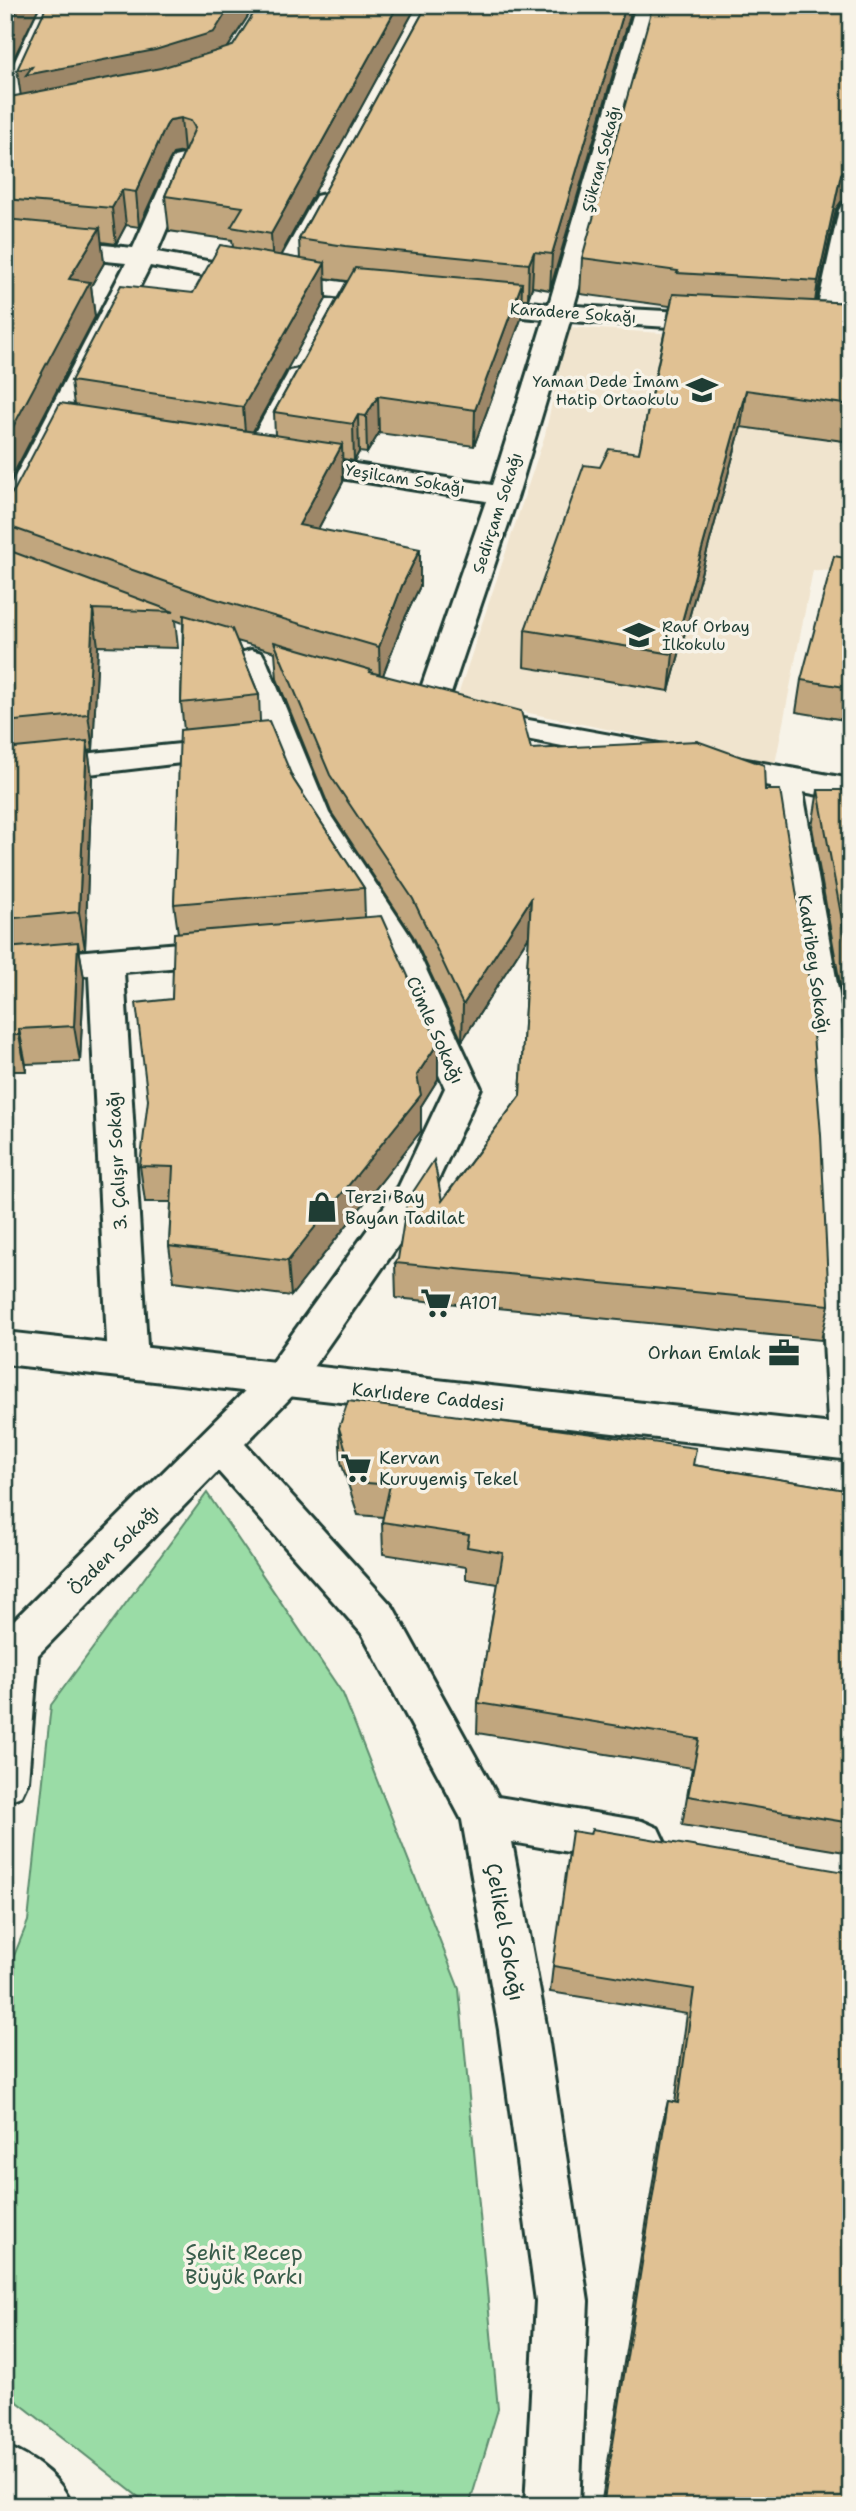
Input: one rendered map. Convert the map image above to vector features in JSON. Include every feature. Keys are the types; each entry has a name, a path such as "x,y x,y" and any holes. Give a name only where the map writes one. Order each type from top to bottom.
{"street":[{"path":"10,118 13,76 52,5"},
{"name":"Şükran Sokağı","path":"559,313 620,87 647,5"},
{"path":"5,524 70,428 183,162"},
{"path":"281,282 333,186"},
{"path":"799,327 838,328 851,210"},
{"name":"Karadere Sokağı","path":"5,243 142,257 281,282 339,304 433,301 559,313 746,324"},
{"name":"Sedirçam Sokağı","path":"559,313 505,495 416,707 785,779"},
{"name":"Yeşilcam Sokağı","path":"313,351 241,455 505,495"},
{"name":"Cümle Sokağı","path":"219,1444 281,1381 414,1194 463,1088 394,937 313,815 285,743 239,656 289,671"},
{"path":"5,773 285,743"},
{"path":"785,779 851,790"},
{"name":"Kadribey Sokağı","path":"785,779 836,995 850,1443"},
{"path":"353,940 394,937"},
{"path":"5,970 257,948"},
{"name":"3. Çalışır Sokağı","path":"106,961 128,1362"},
{"name":"Karlıdere Caddesi","path":"5,1348 850,1443"},
{"name":"Özden Sokağı","path":"11,1648 219,1444"},
{"name":"Çelikel Sokağı","path":"219,1444 378,1621 484,1816 523,2030 562,2301 552,2506"},
{"path":"5,1781 11,1648"},
{"path":"484,1816 688,1850"},
{"path":"5,2473 45,2506"}],"shaded area":[{"name":"Rauf Orbay İlkokulu","path":"568,327 851,345 851,572 813,570 775,764 457,698 545,435"}],"green space":[{"name":"Şehit Recep Büyük Parkı","path":"207,1493 343,1694 459,1989 498,2409 469,2506 150,2506 5,2392 5,1978 28,1921 51,1705"}],"building":[{"path":"5,5 19,5 5,33"},
{"path":"47,5 231,5 214,32 155,50 26,75 32,67 17,70"},
{"path":"259,5 398,5 271,234 231,227 243,207 165,196 195,128 191,121 181,118 170,120 166,126 136,192 122,190 112,208 5,199 5,104 10,97 161,68 233,46"},
{"path":"427,5 626,5 552,254 534,252 529,264 299,239"},
{"path":"653,5 851,5 851,167 847,167 841,174 818,281 677,273 678,271 582,258"},
{"path":"5,219 100,228 69,279 90,282 5,442"},
{"path":"220,245 325,263 243,407 71,381 121,285 193,293"},
{"path":"355,268 522,283 475,410 378,396 366,416 358,415 353,424 274,412"},
{"path":"673,294 851,303 851,405 746,390 673,654 525,630 584,465 600,467 609,449 639,453"},
{"path":"60,403 342,445 299,525 420,549 402,586 379,647 212,598 5,525 5,497 10,496 15,489"},
{"path":"5,549 174,612 93,609 88,714 5,722"},
{"path":"834,556 851,559 851,688 801,680"},
{"path":"184,615 232,629 259,695 181,703"},
{"path":"274,642 371,670 370,672 521,711 531,749 697,741 764,765 765,790 780,790 807,959 821,1135 829,1305 395,1263 398,1259 407,1201 434,1160 442,1201 520,1096 531,899 463,1005 413,899 330,775"},
{"path":"269,721 293,779 364,888 174,904 180,730"},
{"path":"87,741 79,912 5,919 5,749"},
{"path":"818,790 851,790 851,978 849,958"},
{"path":"381,916 438,1043 417,1075 421,1095 288,1261 169,1246 173,1167 140,1166 148,1100 136,1003 172,999 174,933"},
{"path":"78,942 74,1026 19,1029 19,1035 5,1035 5,948"},
{"path":"348,1401 696,1448 693,1465 851,1491 851,1823 688,1796 699,1739 478,1703 503,1553 467,1547 469,1535 382,1522 390,1485 356,1482 339,1428"},
{"path":"592,1829 851,1873 851,2506 603,2506 668,2101 678,2103 694,1989 553,1966 572,1831 590,1834"}],"place":[{"name":"Yaman Dede İmam Hatip Ortaokulu","path":"702,390"},
{"name":"Rauf Orbay İlkokulu","path":"639,635"},
{"name":"Terzi Bay Bayan Tadilat","path":"322,1207"},
{"name":"A101","path":"436,1303"},
{"name":"Orhan Emlak","path":"784,1353"},
{"name":"Kervan Kuruyemiş Tekel","path":"356,1468"}]}
